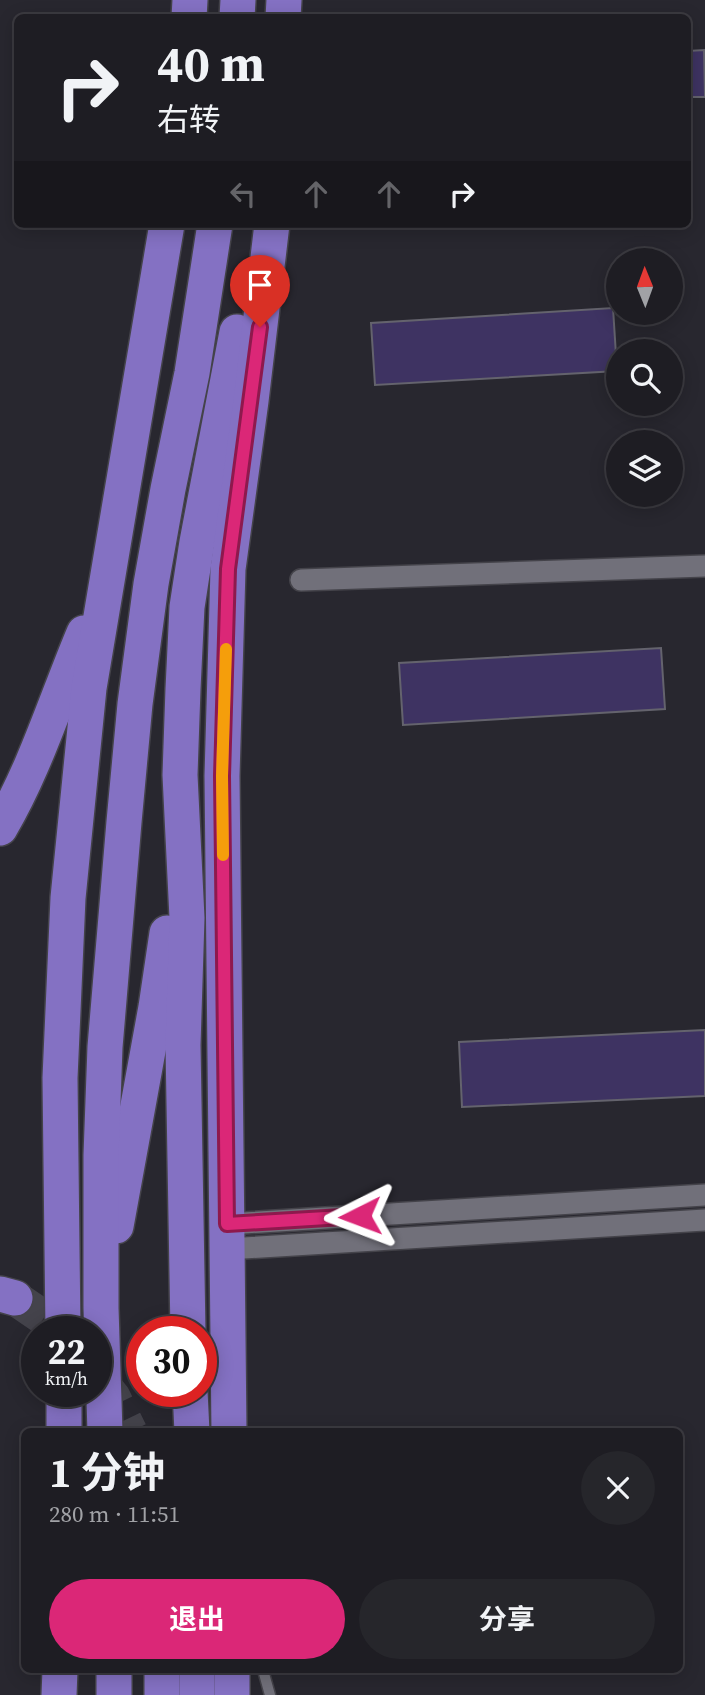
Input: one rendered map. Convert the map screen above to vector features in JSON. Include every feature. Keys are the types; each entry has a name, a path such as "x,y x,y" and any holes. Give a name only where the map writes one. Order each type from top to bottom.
{"highway":[{"path":"63,1316 60,1078 68,898 89,688 166,228"},
{"path":"105,1428 100,1155 105,1047 135,704 151,584 192,373 214,228"},
{"path":"101,1308 156,1007 173,896 187,607 232,363 252,228"},
{"path":"229,1428 222,776 228,569 272,228"},
{"path":"0,828 36,752 107,578"},
{"path":"180,775 187,918 183,1045 188,1316"},
{"path":"64,1407 64,1428"},
{"path":"191,1407 192,1428"},
{"path":"59,1695 60,1673"},
{"path":"70,1673 71,1695"},
{"path":"114,1673 114,1695"},
{"path":"162,1673 162,1695"},
{"path":"197,1673 197,1695"},
{"path":"232,1673 232,1695"}],"street":[{"path":"301,580 705,566"},
{"path":"227,1236 705,1195"},
{"path":"227,1236 705,1220"}],"lane":[{"path":"264,1673 270,1695"}],"building":[{"path":"704,50 705,97 691,97 691,51"},
{"path":"606,308 606,326 614,326 615,339 606,339 606,372 375,385 371,323"},
{"path":"661,648 665,709 403,725 399,663"},
{"path":"705,1030 705,1096 462,1107 459,1042"}],"tunnel":[{"path":"15,1298 41,1316"},
{"path":"112,1396 128,1428"}],"slow traffic":[{"path":"223,855 222,776 226,649"}],"route":[{"path":"260,327 228,569 222,776 227,1224 360,1216"}]}
